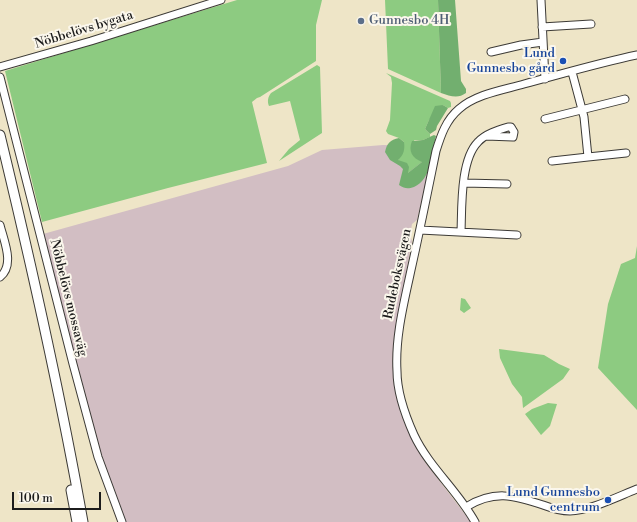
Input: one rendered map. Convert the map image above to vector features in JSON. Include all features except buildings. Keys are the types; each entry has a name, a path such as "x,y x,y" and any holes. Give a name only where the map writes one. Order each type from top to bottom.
{"main road":[{"path":"0,135 39,302 83,522"},
{"path":"0,160 47,367 77,522"}],"street":[{"name":"Nöbbelövs bygata","path":"0,67 91,41 221,0"},
{"path":"541,0 545,78"},
{"path":"542,27 590,24"},
{"path":"491,52 521,45 543,42"},
{"name":"Rudeboksvägen","path":"475,522 466,507 420,447 403,408 398,382 396,352 398,336 436,151 442,133 454,113 476,99 545,78 637,55"},
{"path":"572,72 586,128 588,157"},
{"name":"Nöbbelövs mossaväg","path":"0,77 98,456 122,522"},
{"path":"545,119 625,99"},
{"path":"461,232 466,168 472,150 478,141 486,136"},
{"path":"552,161 626,153"},
{"path":"464,183 507,184"},
{"path":"0,225 8,260 8,267 0,277"},
{"path":"420,230 517,235"},
{"path":"466,507 485,498 503,495 517,497 563,511 578,511 637,489"}],"shaded area":[{"path":"383,145 435,146 417,220 412,224 410,235 412,241 393,349 394,380 401,414 425,462 471,522 124,522 96,438 43,234 288,166 322,150"}],"green space":[{"path":"237,0 322,0 316,25 316,61 252,102 267,163 42,222 5,71"},
{"path":"385,0 438,0 441,93 388,69"},
{"path":"438,0 455,0 461,81 466,89 466,93 460,96 451,96 441,93"},
{"path":"317,65 320,67 322,133 279,161 289,149 300,140 290,101 269,106 269,98 271,93"},
{"path":"386,73 450,101 451,103 451,107 448,108 443,105 429,120 425,129 430,134 430,137 423,140 414,140 422,162 408,173 398,160 404,142 399,138 388,134 386,131 390,120 392,83 391,77"},
{"path":"443,105 448,108 436,130 430,134 425,129 435,106"},
{"path":"434,135 436,136 432,157 428,172 424,178 420,183 412,188 405,188 399,185 403,169 390,160 385,152 388,144 399,138 404,142 404,152 398,160 407,163 409,167 408,173 422,162 412,154 410,148 412,141 423,140"},
{"path":"637,246 637,410 598,368 608,304 621,264 635,258"},
{"path":"461,298 465,299 471,308 464,313 460,310"},
{"path":"499,349 544,355 570,369 563,379 523,408 522,397 512,384 500,358"},
{"path":"548,403 557,404 550,426 541,435 525,414 532,409"}],"place":[{"name":"Gunnesbo 4H","path":"361,21"},
{"name":"Lund Gunnesbo gård","path":"563,61"},
{"name":"Lund Gunnesbo centrum","path":"608,500"}]}
